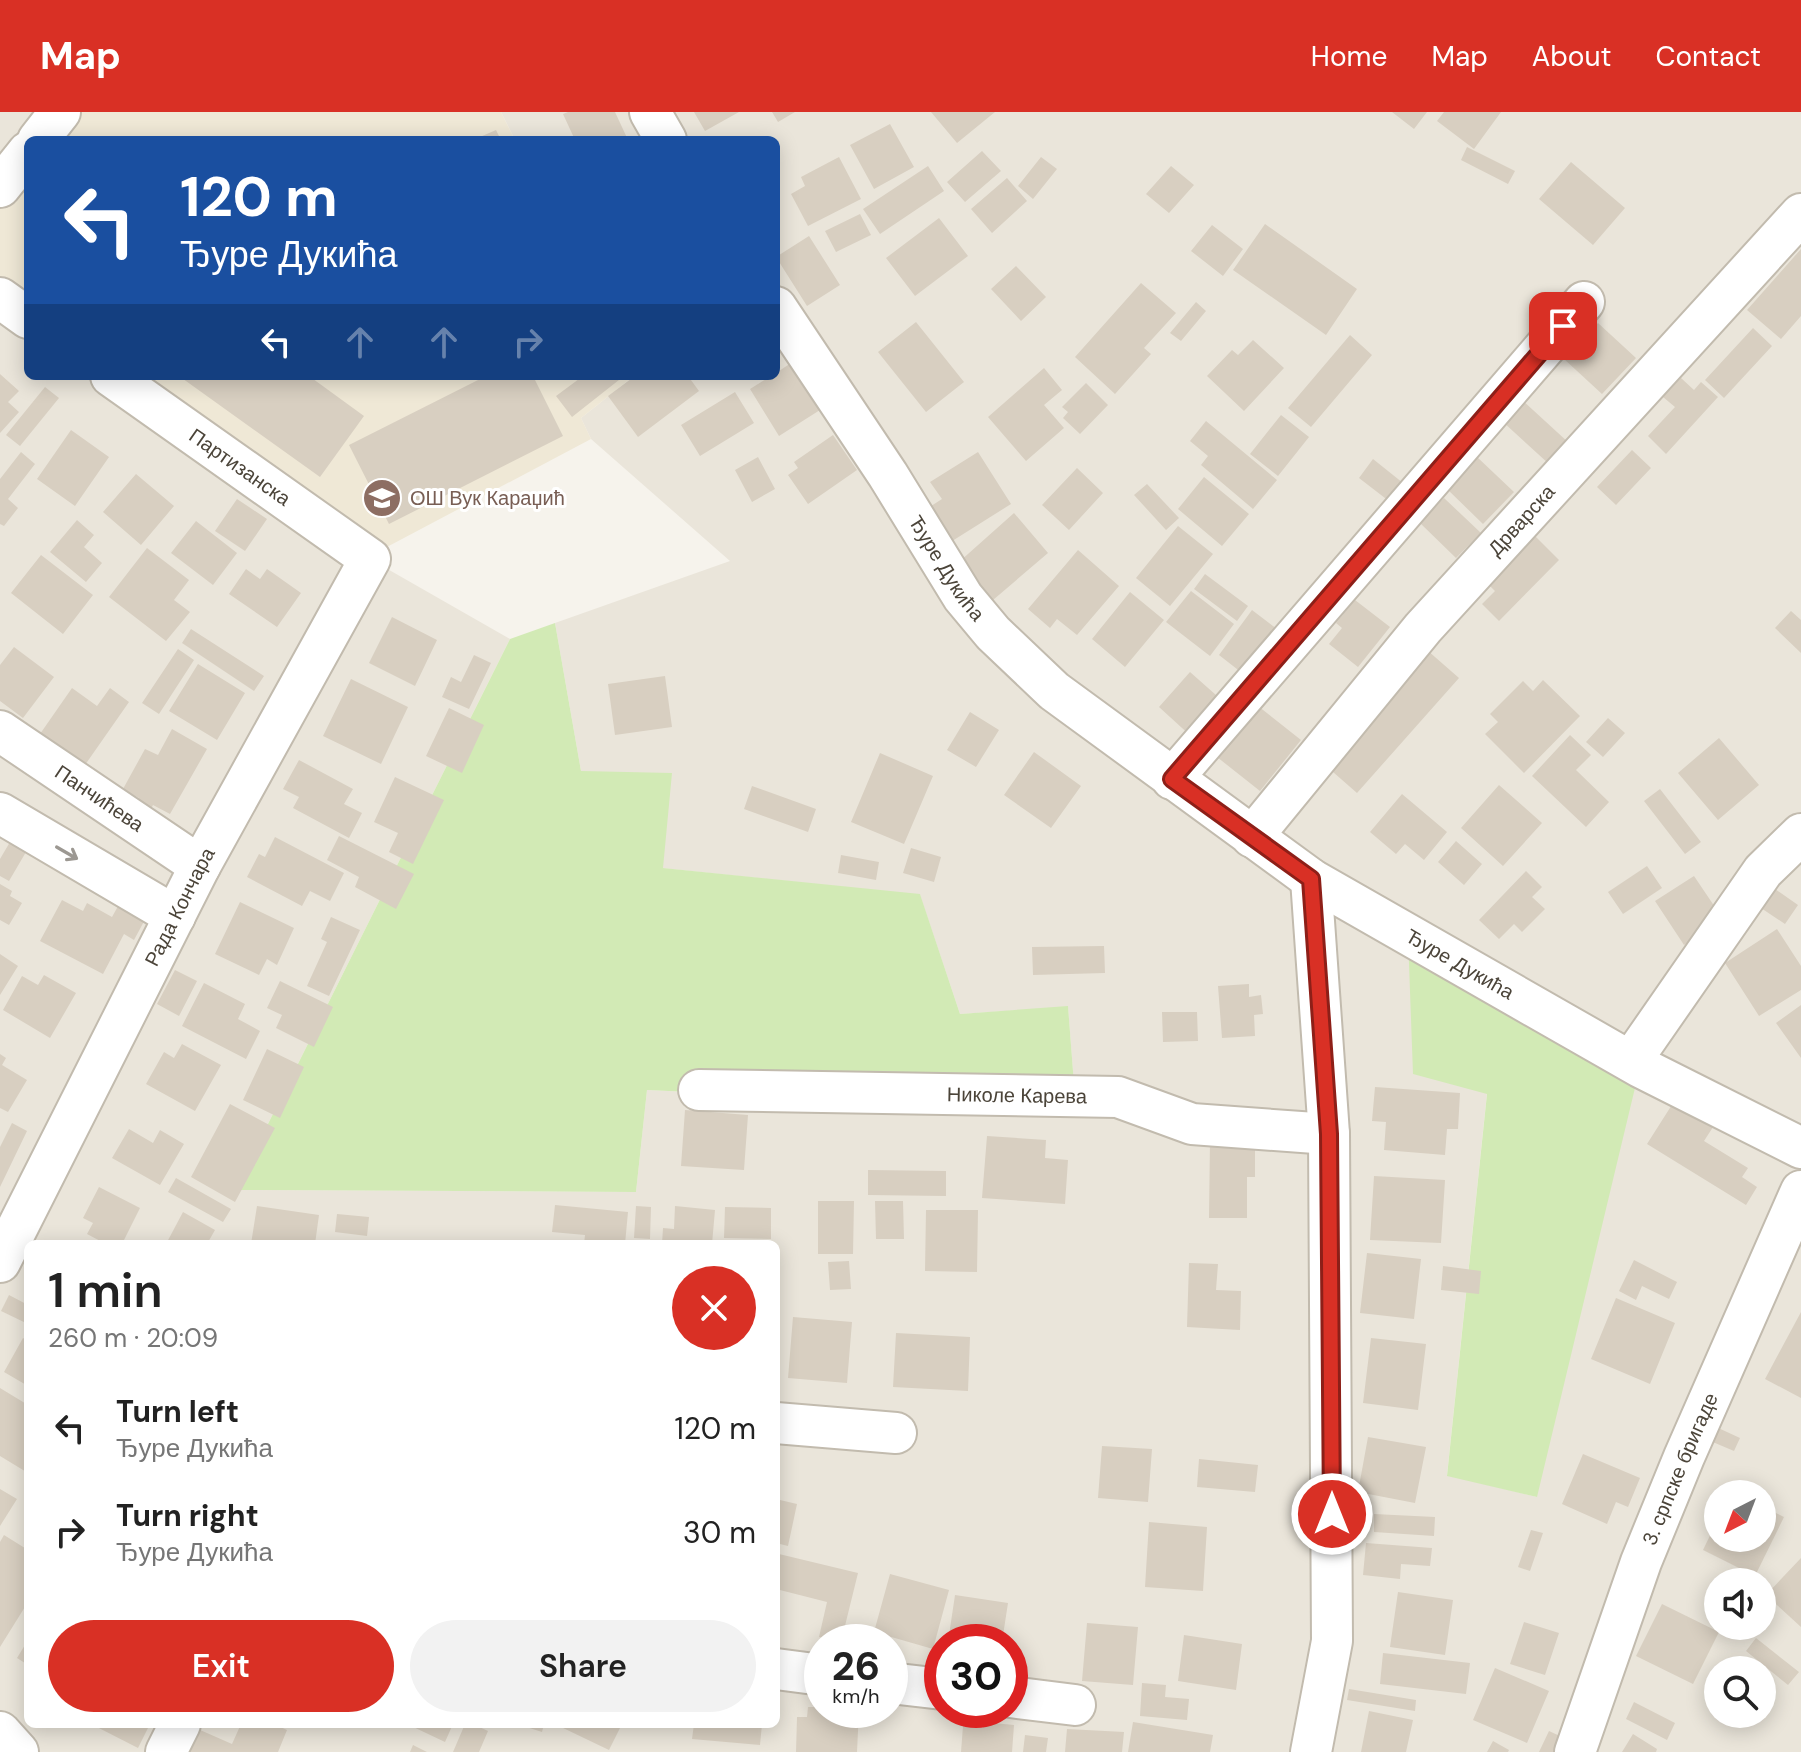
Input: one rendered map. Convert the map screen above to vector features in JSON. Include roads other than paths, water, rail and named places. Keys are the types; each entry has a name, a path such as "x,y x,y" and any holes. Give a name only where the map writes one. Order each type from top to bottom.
{"street":[{"path":"41,136 60,112"},
{"path":"650,112 664,136"},
{"path":"0,187 24,157"},
{"name":"Дрварска","path":"1252,837 1423,628 1801,214"},
{"path":"0,298 24,315"},
{"path":"1172,779 1584,302"},
{"name":"Ђуре Дукића","path":"780,313 888,475 963,597 993,633 1054,691 1311,879 1631,1061 1801,1148"},
{"name":"Партизанска","path":"117,380 370,559"},
{"name":"Рада Кончара","path":"4,1243 200,866 370,559"},
{"name":"Панчићева","path":"0,731 200,866"},
{"path":"0,813 175,916"},
{"path":"1631,1061 1763,871 1801,834"},
{"path":"1311,879 1329,1134 1332,1641 1311,1752"},
{"name":"Николе Карева","path":"699,1090 1118,1097 1192,1124 1329,1134"},
{"name":"3. српске бригаде","path":"1575,1752 1641,1562 1801,1191"},
{"path":"780,1423 896,1433"},
{"path":"780,1670 804,1673"},
{"path":"1028,1699 1075,1705"},
{"path":"166,1752 178,1728"},
{"path":"0,1732 18,1752"}],"place":[{"name":"ОШ Вук Караџић","path":"382,498"}]}
